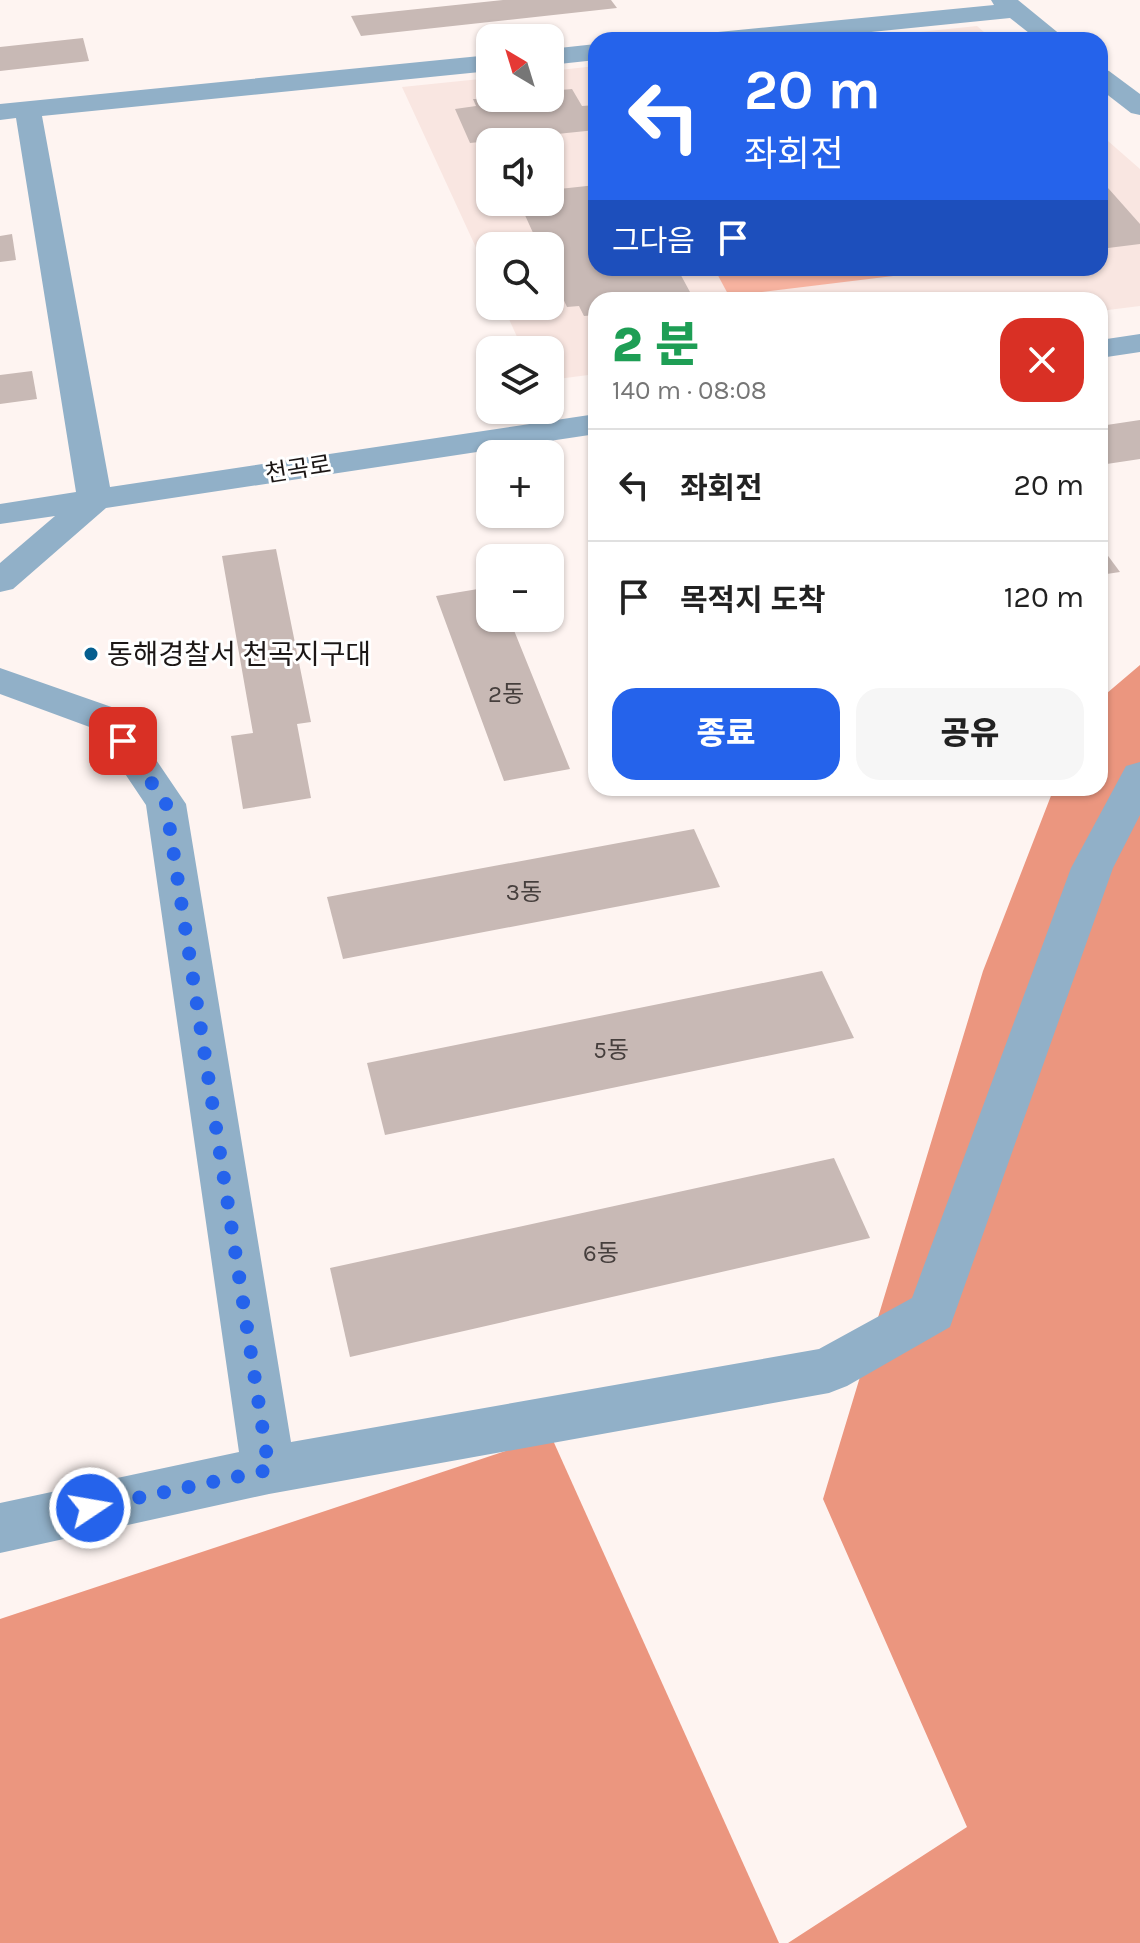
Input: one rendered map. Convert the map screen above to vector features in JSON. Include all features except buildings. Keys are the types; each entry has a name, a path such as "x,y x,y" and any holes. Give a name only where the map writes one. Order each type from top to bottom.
{"street":[{"path":"784,32 1008,5 1043,32"},
{"path":"564,55 588,53"},
{"path":"0,581 95,500 14,110 476,64"},
{"path":"1108,82 1140,107"},
{"path":"1108,348 1140,343"},
{"name":"천곡로","path":"0,514 588,425"},
{"path":"0,680 109,720 166,804 269,1470"},
{"path":"0,1528 269,1470 829,1370 932,1312 1092,868 1140,775"}],"shaded area":[{"path":"977,26 984,32 920,32"},
{"path":"588,67 588,276 1108,276 1108,141 1140,169 1140,306 1108,310 1108,292 588,292 588,375 564,378 564,336 517,336 509,320 564,320 564,232 476,232 476,248 402,87 476,79 476,112 564,112 564,69"},
{"path":"718,276 893,276 762,292 727,292"},
{"path":"1140,665 1140,1943 788,1943 967,1827 823,1499 983,971 1051,796 1108,796 1108,692"},
{"path":"551,1436 779,1943 0,1943 0,1619"}],"place":[{"name":"동해경찰서 천곡지구대","path":"91,654"}],"route":[{"path":"90,1508 269,1470 166,804 123,741"}]}
